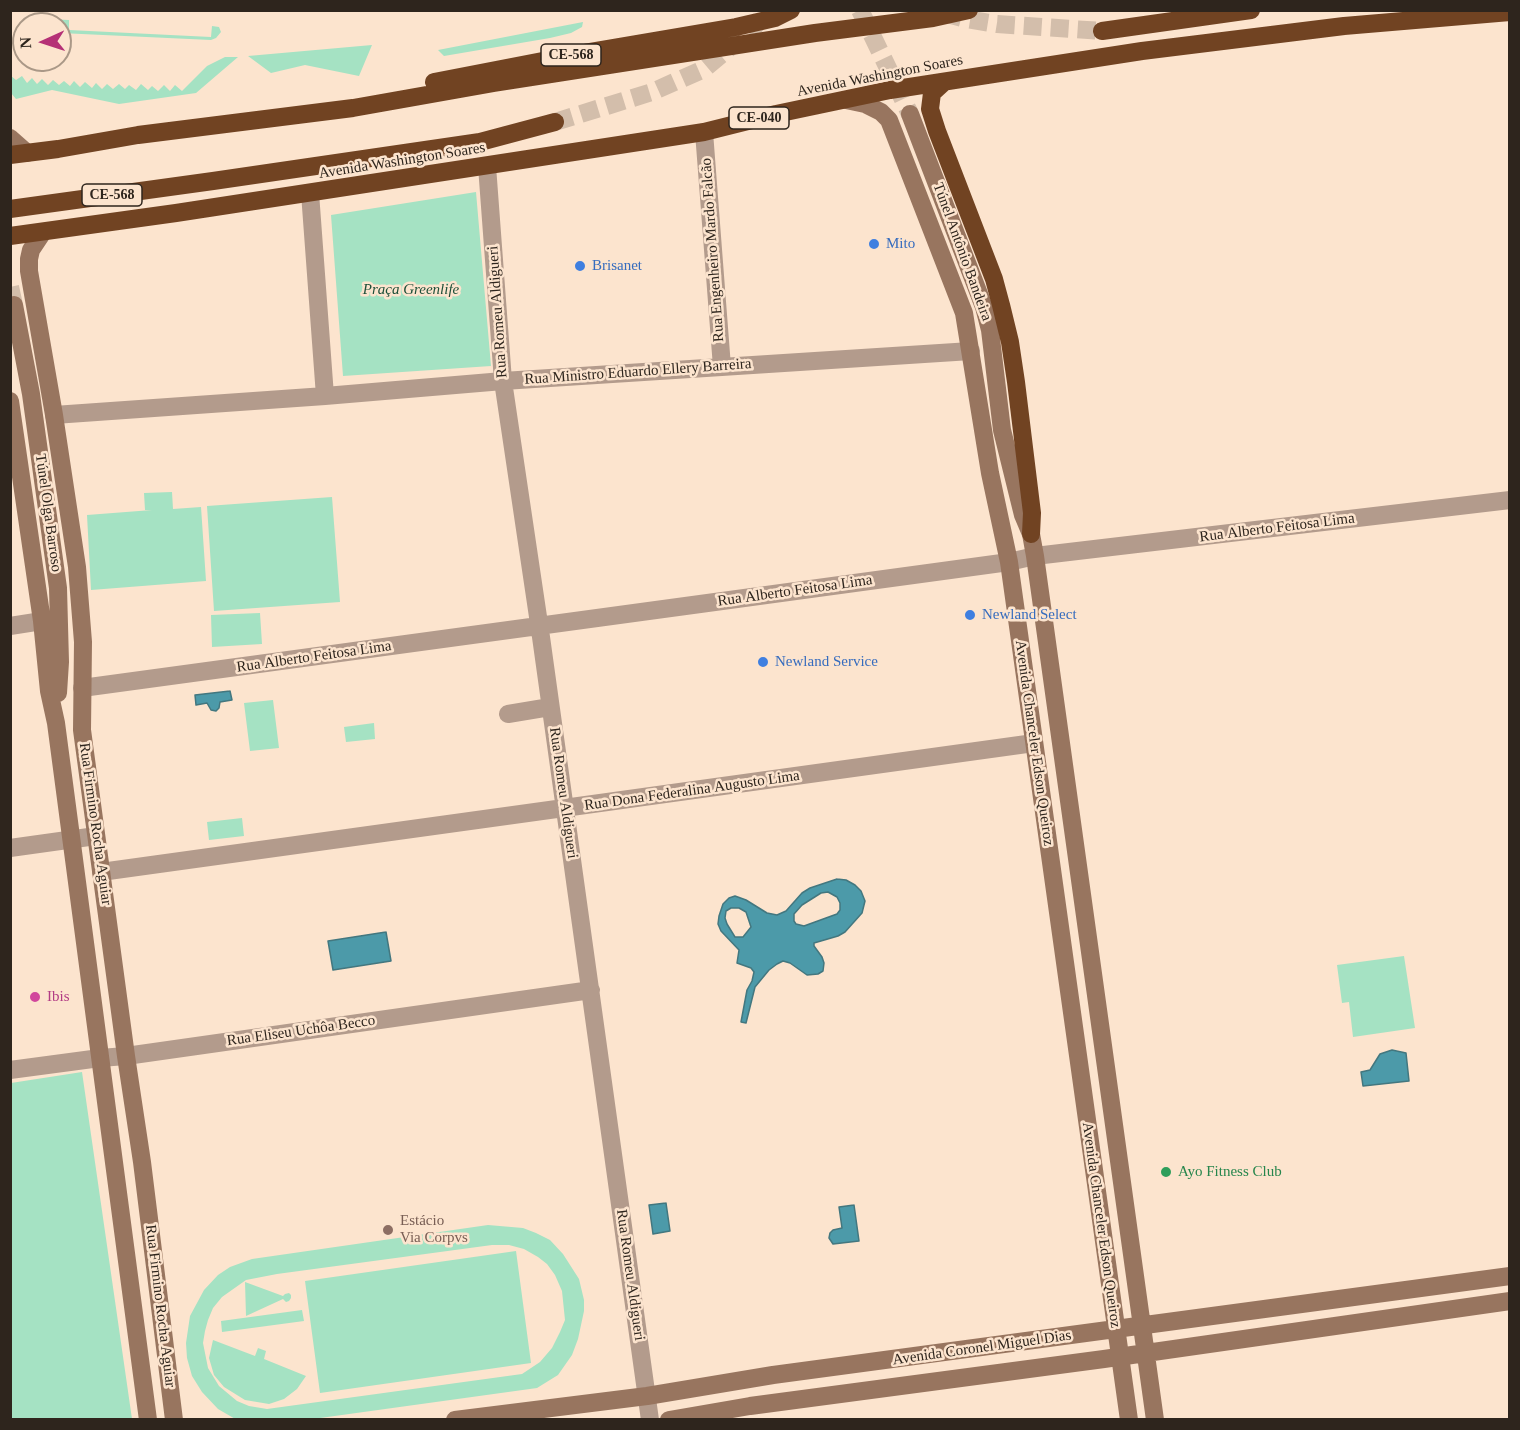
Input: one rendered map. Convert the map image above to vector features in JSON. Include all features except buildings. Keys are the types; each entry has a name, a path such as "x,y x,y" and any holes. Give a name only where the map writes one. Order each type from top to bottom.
{"highway":[{"name":"CE-568","path":"353,108 405,88 590,51 736,27 775,18 791,10"},
{"path":"19,154 138,135 353,108 506,81 815,33 933,18 969,10"},
{"path":"1102,31 1251,10"},
{"name":"Avenida Washington Soares","path":"10,236 310,193 704,132 890,90 1154,50 1344,26 1509,12"},
{"path":"944,82 932,93 930,109 994,279 1001,304 1016,382 1032,513 1031,534"},
{"name":"CE-568","path":"10,209 480,142 555,122"}],"main road":[{"name":"Avenida Chanceler Edson Queiroz","path":"846,100 865,104 881,112 889,120 964,312 990,473 1009,562 1129,1419"},
{"name":"Túnel Antônio Bandeira","path":"910,114 984,307 990,330 1002,430 1023,514 1031,534"},
{"path":"10,138 19,154"},
{"name":"Rua Firmino Rocha Aguiar","path":"43,232 32,250 29,271 77,567 83,642 82,730 142,1162 174,1419"},
{"name":"Túnel Olga Barroso","path":"14,305 32,394 58,588 60,662 56,723"},
{"name":"Rua Firmino Rocha Aguiar","path":"10,401 42,621 49,691 56,723 72,839 148,1419"},
{"name":"Avenida Chanceler Edson Queiroz","path":"1031,534 1155,1419"},
{"path":"1064,954 1100,1019"},
{"path":"1096,1190 1123,1186"},
{"name":"Avenida Coronel Miguel Dias","path":"455,1419 647,1395 1509,1276"},
{"path":"1374,1294 1378,1320"},
{"name":"Avenida Coronel Miguel Dias","path":"669,1419 1509,1301"},
{"path":"843,1367 846,1393"}],"street":[{"name":"Rua Engenheiro Mardo Falcão","path":"704,132 722,367"},
{"name":"Rua Romeu Aldigueri","path":"487,166 503,381 650,1419"},
{"path":"310,193 325,396"},
{"name":"Rua Ministro Eduardo Ellery Barreira","path":"54,415 503,381 970,351"},
{"name":"Rua Alberto Feitosa Lima","path":"82,688 1009,562 1035,556 1509,500"},
{"path":"10,626 42,621"},
{"path":"508,714 550,707"},
{"name":"Rua Dona Federalina Augusto Lima","path":"101,872 1034,743"},
{"path":"10,848 96,836"},
{"name":"Rua Eliseu Uchôa Becco","path":"10,1070 126,1056 591,990"}],"green space":[{"path":"583,22 582,27 571,33 550,38 444,56 438,50"},
{"path":"212,26 219,27 221,32 211,40 72,34 72,30 211,37"},
{"path":"372,45 359,76 305,65 271,73 248,56"},
{"path":"225,57 238,57 196,93 119,104 52,90 16,99 11,93 11,76 16,80 22,76 27,83 32,78 37,84 42,79 48,85 53,80 59,85 64,81 70,86 74,81 80,87 85,82 92,88 96,83 102,89 107,84 113,89 119,84 125,89 129,85 136,90 141,84 148,90 152,86 158,91 164,85 170,91 175,85 182,91 207,66"},
{"name":"Praça Greenlife","path":"476,192 491,366 343,376 331,215"},
{"path":"172,492 173,509 201,507 206,581 91,590 87,515 152,510 145,510 144,493"},
{"path":"332,497 340,602 214,611 207,506"},
{"path":"260,613 262,644 212,647 211,615"},
{"path":"273,700 279,748 250,751 244,703"},
{"path":"374,723 375,739 346,742 344,727"},
{"path":"242,818 244,836 209,840 207,822"},
{"path":"1404,956 1415,1028 1353,1037 1349,1002 1342,1003 1337,965"},
{"path":"82,1072 132,1419 11,1419 11,1083"},
{"path":"488,1225 523,1228 550,1240 563,1254 579,1279 584,1311 572,1355 558,1375 537,1388 313,1419 237,1420 218,1409 202,1392 192,1376 186,1343 190,1316 204,1290 218,1275 230,1267 252,1259","holes":["492,1245 509,1245 524,1249 547,1264 562,1291 565,1320 552,1348 540,1362 522,1374 267,1409 237,1401 219,1386 208,1368 203,1343 213,1308 222,1297 246,1280"]},
{"path":"516,1251 531,1363 320,1393 305,1281"},
{"path":"245,1282 283,1296 289,1293 291,1298 286,1302 283,1299 246,1316"},
{"path":"302,1310 304,1321 222,1332 221,1321"},
{"path":"213,1340 255,1356 258,1348 266,1351 264,1359 306,1376 297,1389 284,1399 269,1404 245,1400 224,1387 214,1375 209,1358"}],"water":[{"path":"230,691 232,700 220,702 216,711 211,710 207,703 196,705 195,695"},
{"path":"837,879 846,880 861,891 865,901 862,913 845,932 814,943 824,963 823,971 807,975 783,961 769,970 755,987 746,1023 741,1022 747,990 754,972 751,968 737,963 739,950 721,931 718,924 723,904 735,896 767,913 777,915 786,911 802,893","holes":["828,892 837,897 840,903 840,910 837,914 804,926 796,924 794,914 802,905 821,893","739,908 746,912 751,927 743,937 735,937 727,924 726,911"]},
{"path":"386,932 391,961 333,970 328,941"},
{"path":"1392,1050 1406,1053 1409,1081 1363,1086 1361,1072 1370,1070 1380,1054"},
{"path":"666,1203 670,1231 653,1234 649,1205"},
{"path":"854,1205 859,1241 833,1244 829,1238 830,1233 842,1228 839,1207"}],"tunnel":[{"path":"555,122 652,92 704,69 755,26 767,10"},
{"path":"860,10 910,114"},
{"path":"944,13 997,24 1102,31"},
{"path":"10,287 14,305"}],"place":[{"name":"Mito","path":"874,244"},
{"name":"Brisanet","path":"580,266"},
{"name":"Newland Select","path":"970,615"},
{"name":"Newland Service","path":"763,662"},
{"name":"Ibis","path":"35,997"},
{"name":"Ayo Fitness Club","path":"1166,1172"},
{"name":"Estácio Via Corpvs","path":"388,1230"}]}
